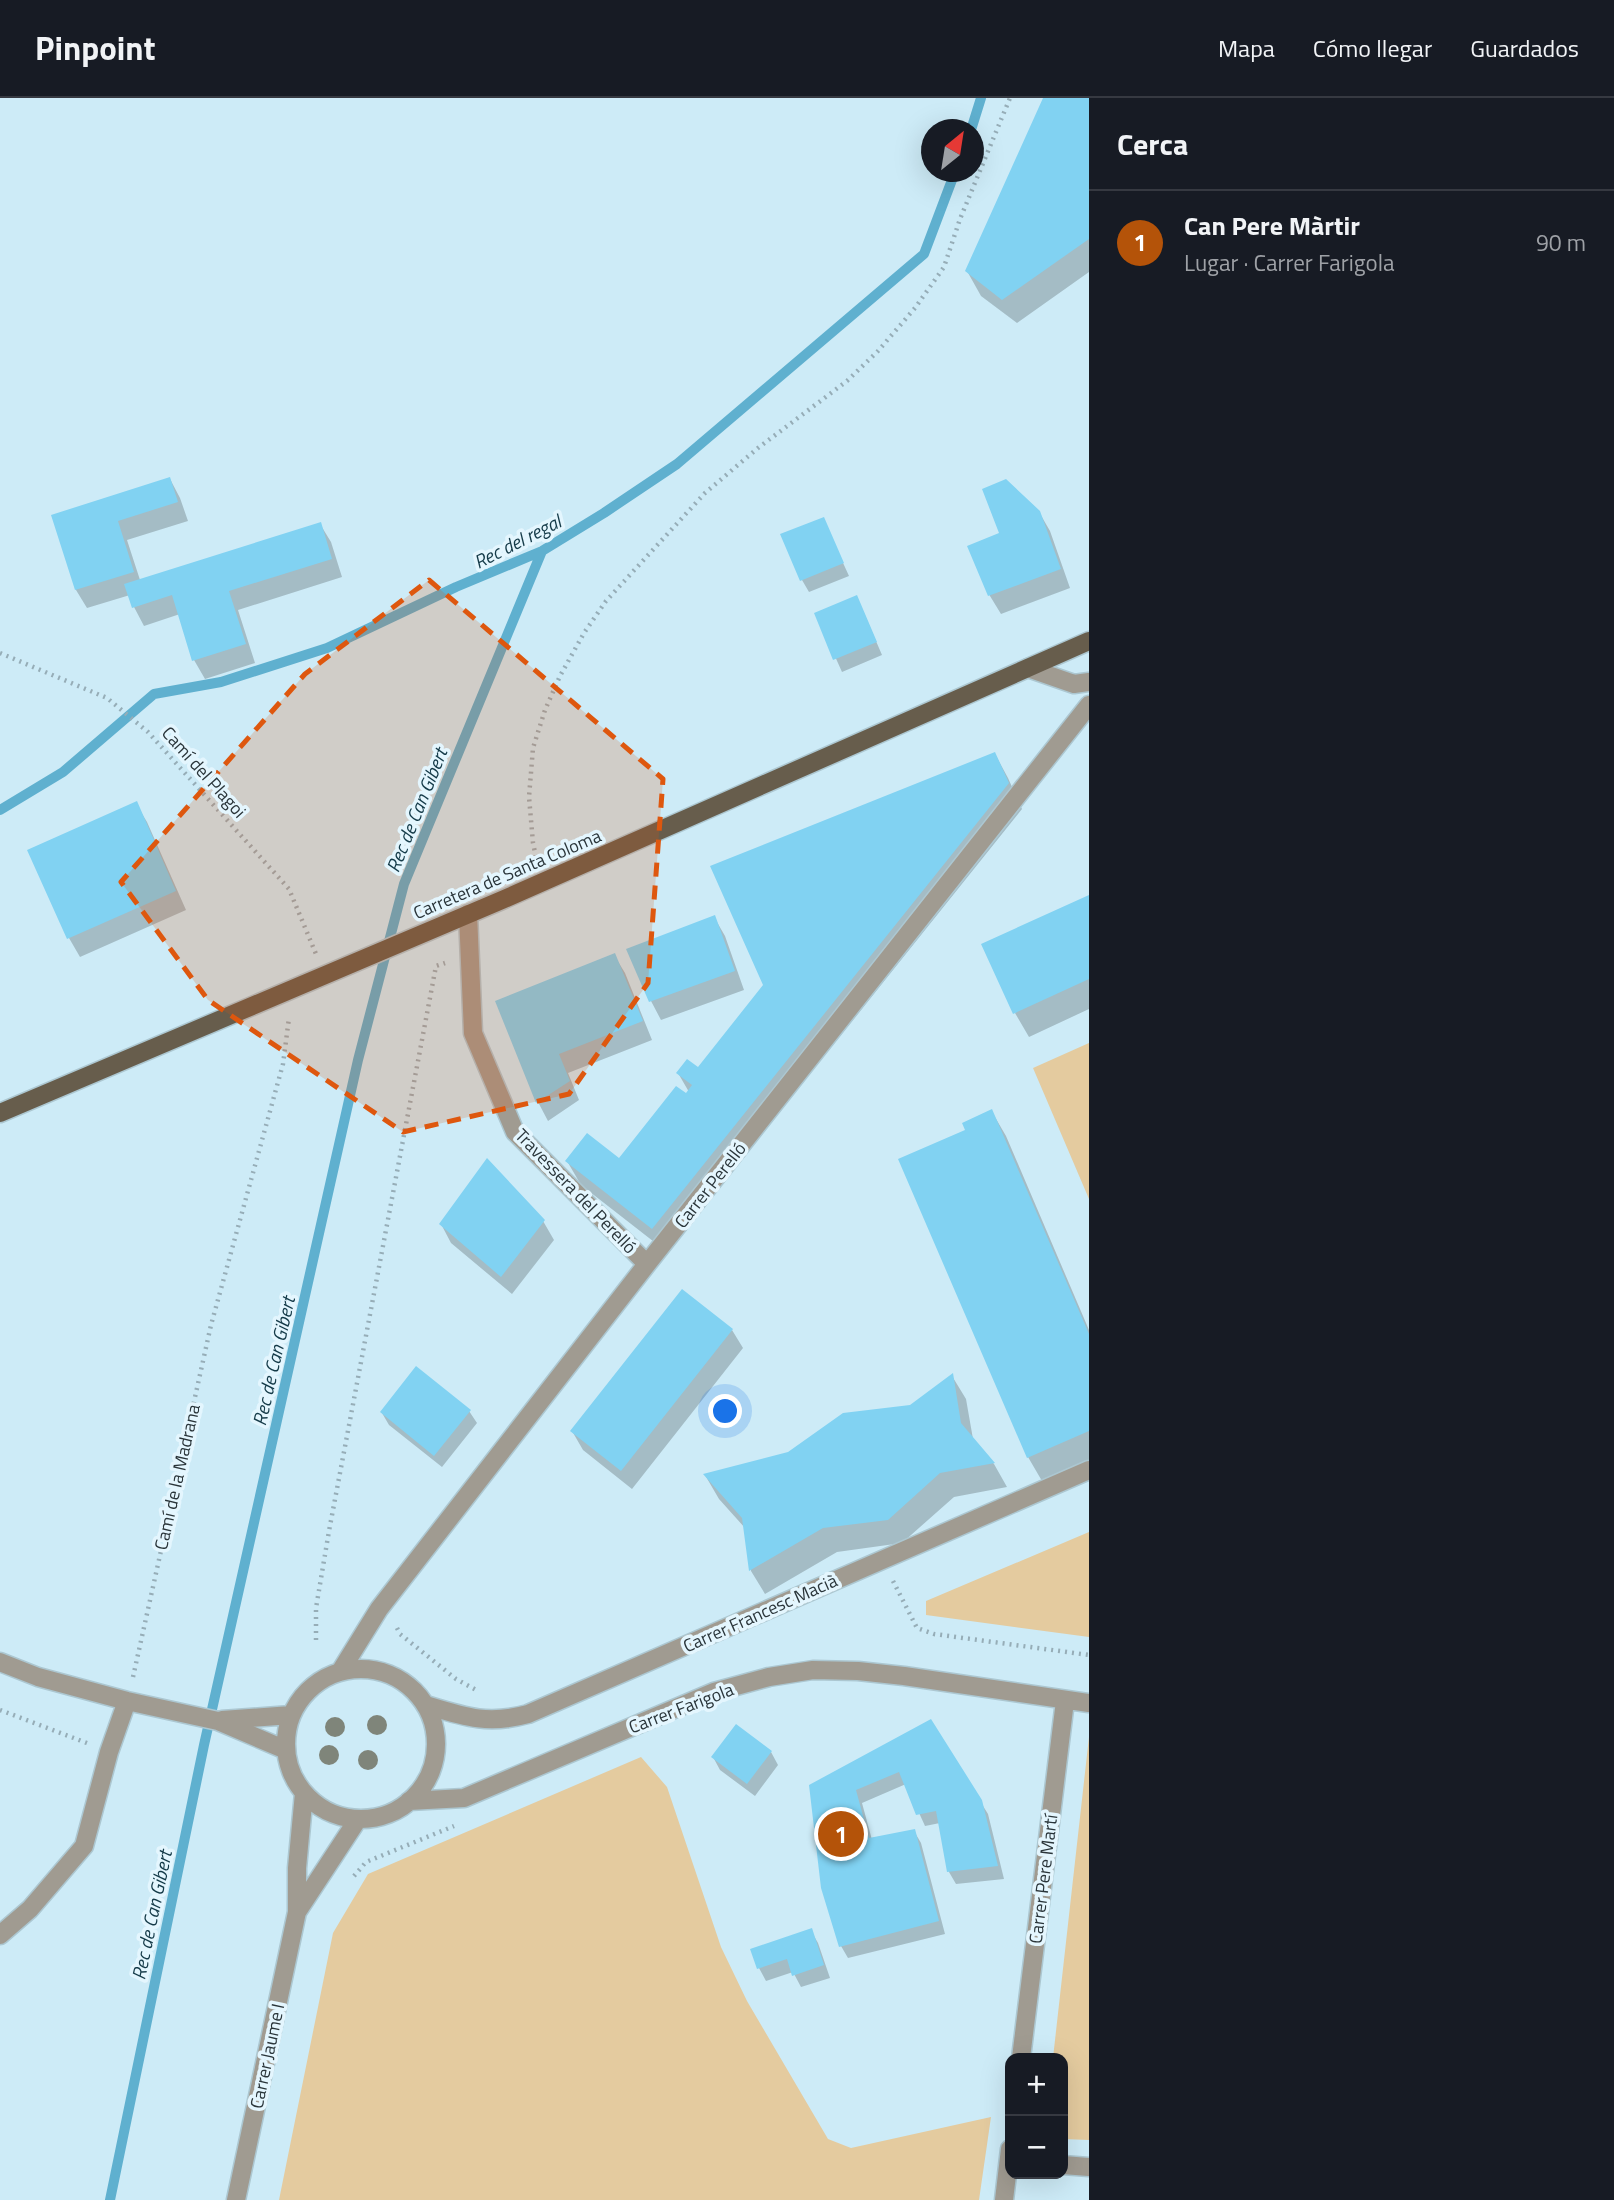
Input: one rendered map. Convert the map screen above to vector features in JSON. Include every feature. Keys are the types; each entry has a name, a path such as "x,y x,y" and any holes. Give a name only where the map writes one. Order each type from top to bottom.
{"main road":[{"name":"Carretera de Santa Coloma","path":"0,1113 542,882 1089,641"}],"street":[{"path":"1028,668 1074,684 1089,682"},
{"name":"Carrer Perelló","path":"340,1672 380,1609 647,1264 1089,705"},
{"name":"Travessera del Perelló","path":"468,914 473,1033 515,1132 647,1264"},
{"name":"Carrer Francesc Macià","path":"426,1705 485,1720 505,1720 528,1714 1089,1470"},
{"path":"0,1662 38,1677 151,1707 218,1721 286,1749"},
{"path":"368,1669 388,1674 407,1684 426,1705 436,1734 434,1764 420,1791 410,1801 385,1815 358,1819 329,1811 304,1793 290,1768 286,1749 287,1732 291,1715 306,1692 316,1683 340,1672 368,1669"},
{"name":"Carrer Farigola","path":"410,1801 464,1798 714,1692 769,1677 813,1670 881,1674 1089,1703"},
{"name":"Carrer Pere Martí","path":"1022,2053 1065,1700"},
{"path":"0,1935 30,1909 85,1846 110,1752 127,1701"},
{"path":"218,1721 291,1715"},
{"name":"Carrer Jaume I","path":"236,2200 297,1912 297,1868 304,1793"},
{"name":"Carrer Jaume I","path":"297,1912 358,1819"},
{"path":"1068,2165 1089,2167"},
{"path":"1004,2200 1007,2179"}],"path":[{"path":"542,882 533,843 528,797 533,748 545,710 583,633 606,601 705,493 758,448 847,381 915,308 944,267 960,219 1010,98"},
{"name":"Camí del Plagoi","path":"0,653 107,698 148,732 289,889 332,972"},
{"path":"316,1640 316,1608 327,1544 436,966 470,956"},
{"name":"Camí de la Madrana","path":"127,1701 211,1325 283,1064 293,988"},
{"path":"893,1581 917,1628 934,1634 1089,1655"},
{"path":"380,1609 395,1621 400,1634 456,1679 500,1703 505,1720"},
{"path":"0,1710 110,1752"},
{"path":"351,1879 366,1862 461,1823"}],"highlighted area":[{"path":"429,580 663,779 648,983 569,1094 403,1132 208,1000 121,882 305,674"}],"shaded area":[{"path":"1089,1043 1089,1199 1033,1068"},
{"path":"1089,1532 1089,1637 926,1615 926,1601"},
{"path":"1089,1737 1089,2140 1068,2139 1068,2053 1054,2053"},
{"path":"641,1757 667,1787 721,1947 747,2001 828,2139 851,2148 991,2117 979,2200 279,2200 333,1933 368,1874"}],"building":[{"path":"1043,98 1089,98 1089,239 1002,300 965,271"},
{"path":"170,477 178,502 118,521 134,572 75,590 51,515"},
{"path":"1006,479 1040,511 1061,569 988,596 967,546 999,533 982,489"},
{"path":"824,517 844,563 800,581 780,534"},
{"path":"321,522 332,559 229,591 246,644 192,661 172,595 132,608 124,584"},
{"path":"857,595 877,642 833,660 814,613"},
{"path":"995,752 1009,783 652,1229 565,1161 587,1133 619,1158 676,1086 686,1093 692,1085 676,1073 687,1059 698,1067 763,985 710,866"},
{"path":"137,801 176,891 67,939 27,850"},
{"path":"1089,895 1089,979 1013,1014 981,944"},
{"path":"715,915 735,971 649,1002 626,949"},
{"path":"615,953 643,1021 559,1054 570,1081 536,1103 495,1001"},
{"path":"992,1109 1089,1334 1089,1431 1027,1458 898,1159 965,1130 962,1123"},
{"path":"487,1158 545,1220 501,1277 439,1224"},
{"path":"682,1289 733,1329 621,1471 570,1431"},
{"path":"416,1366 471,1410 434,1456 380,1412"},
{"path":"953,1373 961,1423 995,1463 940,1473 888,1520 823,1528 749,1571 742,1518 703,1474 788,1452 843,1413 910,1405"},
{"path":"931,1719 982,1800 998,1866 947,1872 936,1811 916,1815 899,1772 856,1790 869,1838 915,1829 939,1921 839,1947 821,1888 809,1785"},
{"path":"736,1724 772,1751 747,1784 711,1757"},
{"path":"812,1928 824,1965 792,1976 787,1959 757,1969 750,1949"}],"waterway":[{"name":"Rec del regal","path":"974,119 981,98"},
{"name":"Rec del regal","path":"0,810 63,772 154,694 221,682 327,648 456,587 542,551 604,513 677,464 924,254 951,182"},
{"name":"Rec de Can Gibert","path":"110,2200 204,1745 358,1060 404,884 542,551"}],"place":[{"name":"Can Pere Màrtir","path":"841,1834"}]}
